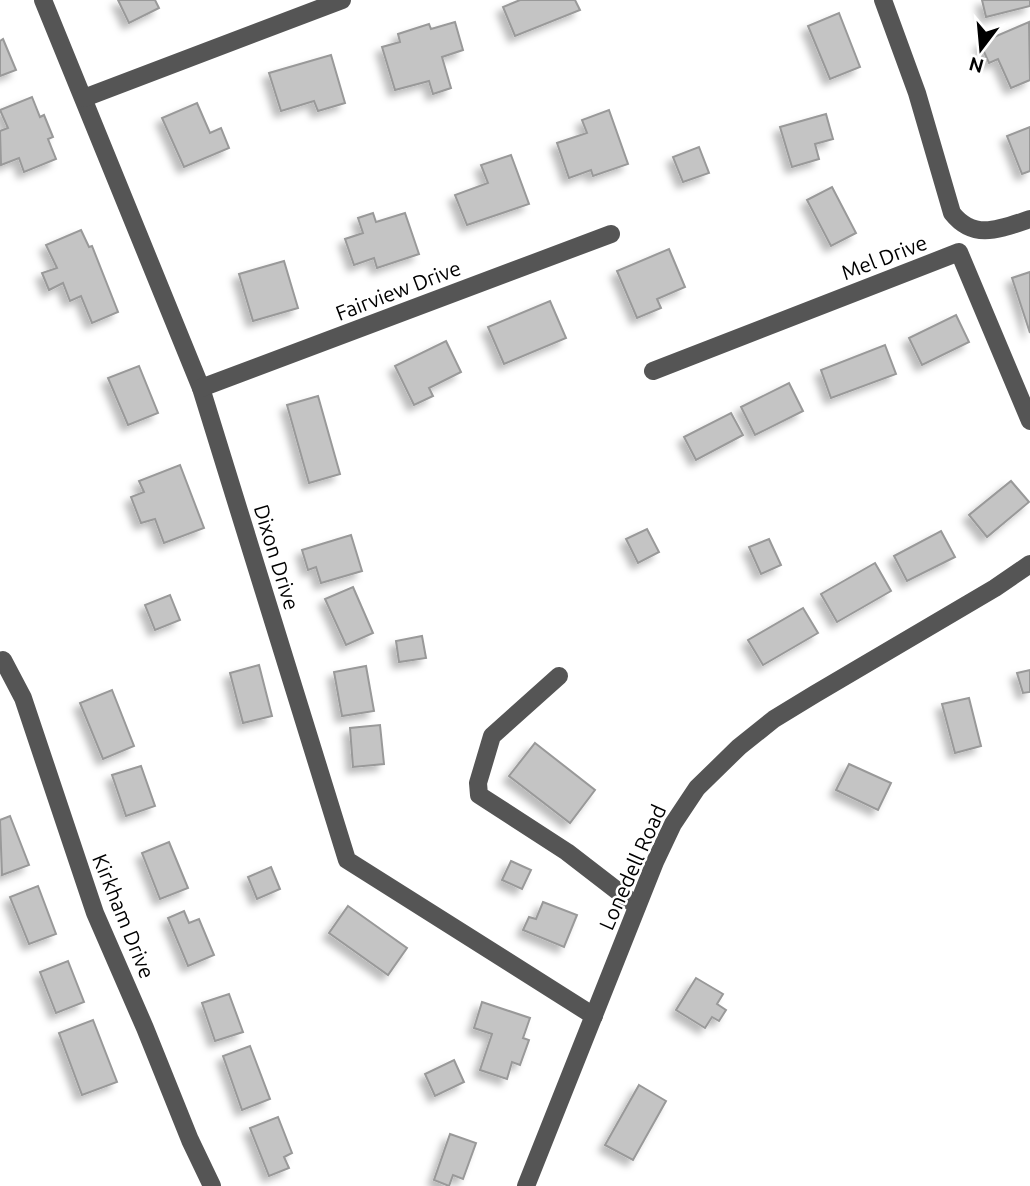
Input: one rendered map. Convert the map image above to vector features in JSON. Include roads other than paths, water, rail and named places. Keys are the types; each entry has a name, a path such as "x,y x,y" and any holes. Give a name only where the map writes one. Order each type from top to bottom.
{"street":[{"name":"Dixon Drive","path":"43,0 201,388 347,860 594,1016"},
{"path":"85,98 342,0"},
{"path":"883,0 917,93 951,213 961,224 975,230 992,230 1030,219"},
{"name":"Fairview Drive","path":"201,388 611,234"},
{"name":"Mel Drive","path":"653,371 959,252 1030,421"},
{"name":"Lonedell Road","path":"526,1186 637,906 673,824 697,788 739,747 774,719 995,588 1030,564"},
{"name":"Kirkham Drive","path":"3,660 23,698 95,913 190,1140 212,1186"},
{"path":"559,676 492,736 478,783 479,795 567,852 637,906"}]}
